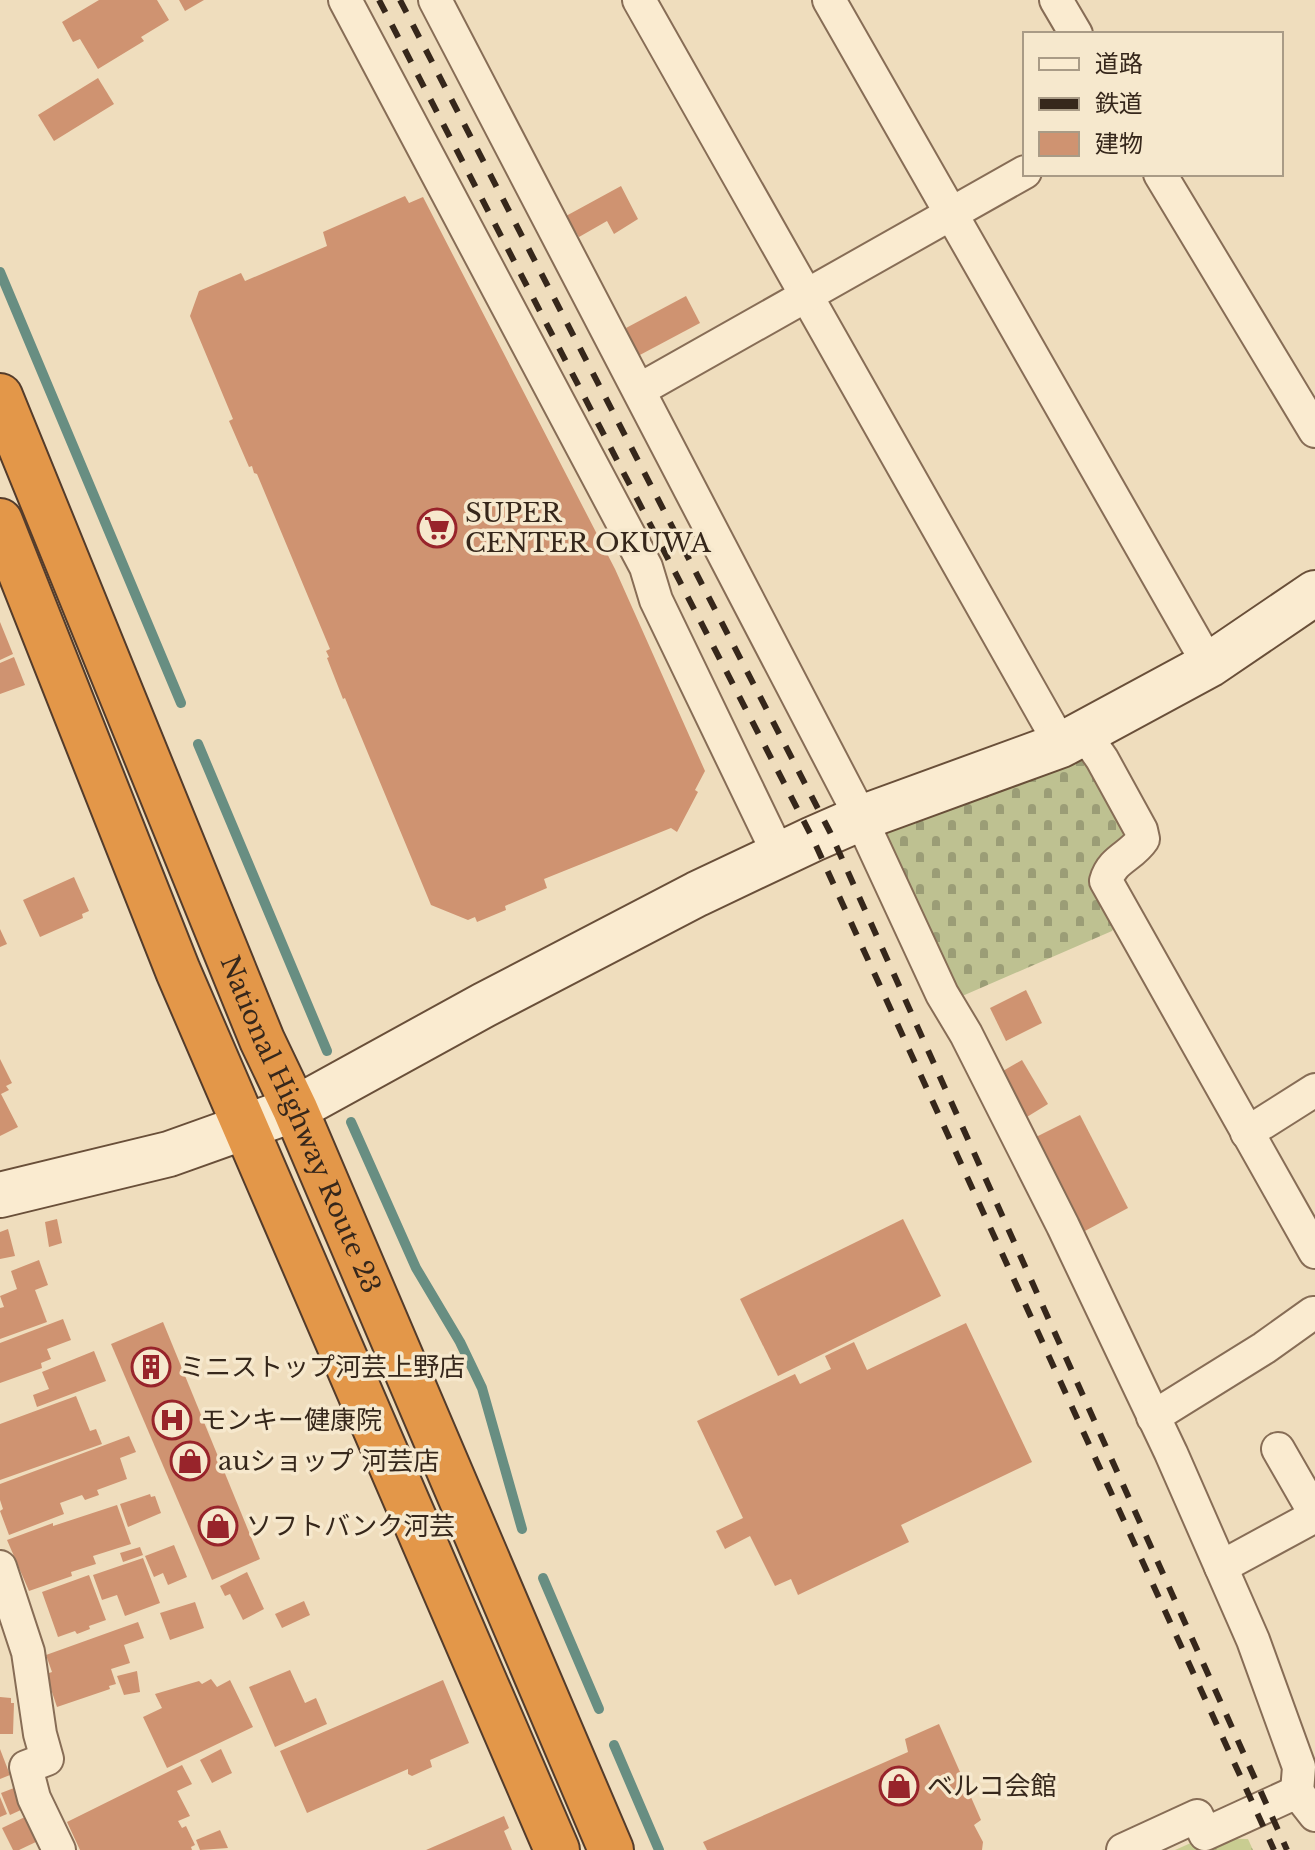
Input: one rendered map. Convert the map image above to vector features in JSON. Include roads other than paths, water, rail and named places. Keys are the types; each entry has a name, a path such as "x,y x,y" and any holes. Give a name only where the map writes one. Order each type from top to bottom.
{"highway":[{"name":"National Highway Route 23","path":"0,396 262,1040 295,1109 611,1850"},
{"name":"National Highway Route 23","path":"0,521 178,971 557,1850"}],"street":[{"path":"345,0 646,567 656,600 779,855"},
{"path":"435,0 861,818 942,994 956,1014 1000,1099 1153,1417 1253,1640 1280,1710 1299,1767 1306,1804 1205,1834 1197,1816 1123,1850"},
{"path":"639,0 808,296 1073,739 1102,759 1141,830 1143,839 1133,851 1109,868 1106,881 1247,1133 1313,1243"},
{"path":"829,0 1209,665"},
{"path":"1056,0 1075,32"},
{"path":"639,390 1023,173"},
{"path":"1161,176 1315,431"},
{"path":"0,1195 169,1154 295,1109 484,1005 697,894 779,855 861,818 1073,739 1209,665 1315,593"},
{"path":"1247,1133 1315,1090"},
{"path":"1153,1417 1264,1348 1313,1313"},
{"path":"1221,1567 1314,1516 1278,1449"},
{"path":"0,1567 28,1652 40,1734 47,1759 26,1767 34,1798 59,1850"}],"waterway":[{"path":"0,272 181,703"},
{"path":"198,744 327,1051"},
{"path":"351,1122 416,1268 460,1342 482,1388 522,1529"},
{"path":"543,1578 599,1709"},
{"path":"614,1745 659,1850"}],"railway":[{"path":"379,0 813,839 1274,1850"},
{"path":"400,0 830,832 1287,1850"}],"place":[{"name":"SUPER CENTER OKUWA","path":"437,528"},
{"name":"ミニストップ河芸上野店","path":"151,1367"},
{"name":"モンキー健康院","path":"172,1420"},
{"name":"auショップ 河芸店","path":"190,1461"},
{"name":"ソフトバンク河芸","path":"218,1526"},
{"name":"ベルコ会館","path":"899,1786"}]}
